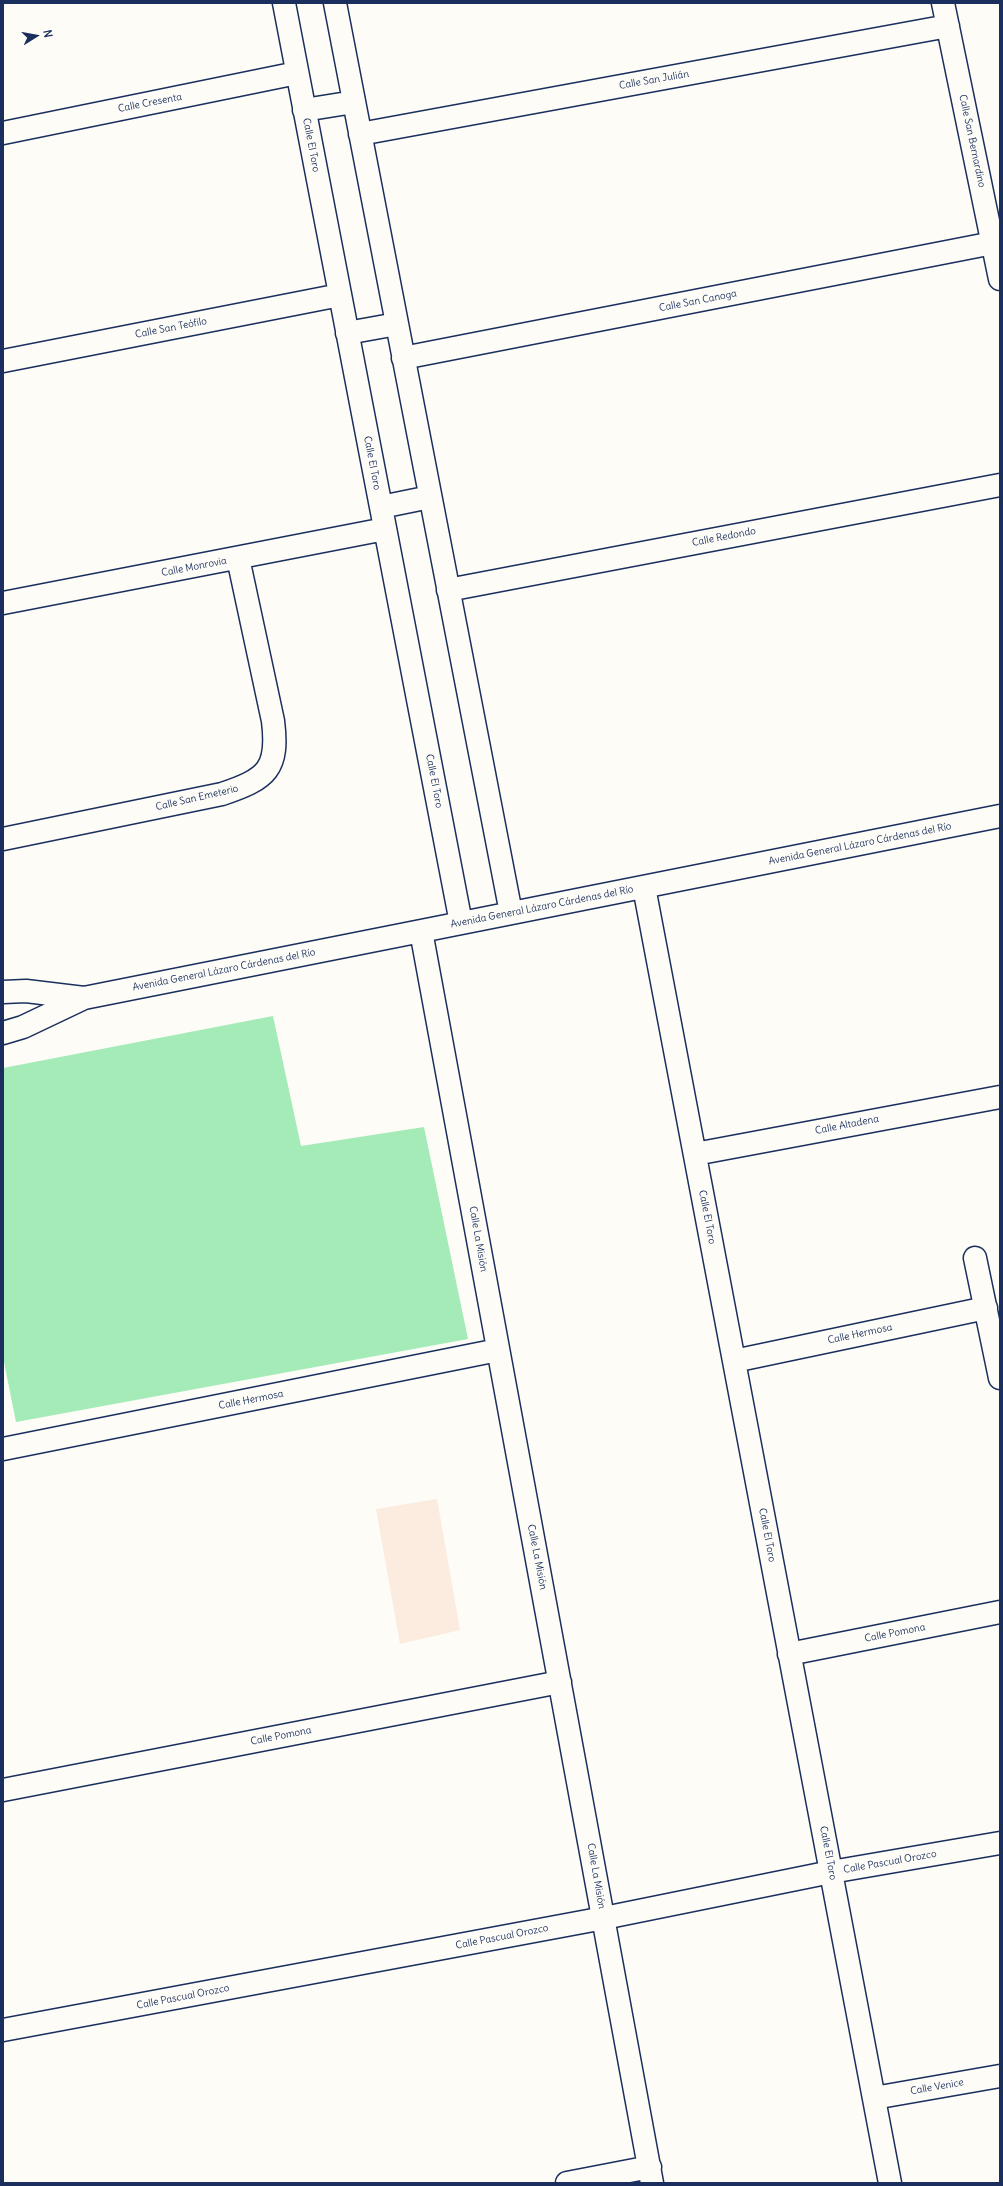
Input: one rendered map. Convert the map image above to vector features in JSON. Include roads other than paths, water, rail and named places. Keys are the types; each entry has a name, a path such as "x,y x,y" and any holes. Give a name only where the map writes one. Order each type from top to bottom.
{"street":[{"name":"Calle El Toro","path":"284,3 461,923"},
{"path":"335,3 511,914"},
{"name":"Calle San Bernardino","path":"943,3 1000,279"},
{"name":"Calle San Julián","path":"360,134 948,26"},
{"name":"Calle Cresenta","path":"3,132 297,73"},
{"path":"304,110 354,102"},
{"name":"Calle San Canoga","path":"403,358 992,243"},
{"name":"Calle San Teófilo","path":"3,361 340,295"},
{"path":"347,333 397,324"},
{"name":"Calle Redondo","path":"448,590 1000,485"},
{"path":"381,507 430,497"},
{"name":"Calle Monrovia","path":"3,603 385,529"},
{"name":"Calle San Emeterio","path":"3,839 222,794 247,786 263,775 273,759 276,742 274,720 238,558"},
{"name":"Avenida General Lázaro Cárdenas del Río","path":"3,1033 23,1027 84,998 1000,816"},
{"name":"Calle El Toro","path":"644,887 890,2183"},
{"name":"Calle La Misión","path":"421,931 651,2175"},
{"name":"Avenida General Lázaro Cárdenas del Río","path":"3,992 26,991 84,998"},
{"name":"Calle Altadena","path":"695,1154 1000,1097"},
{"path":"975,1258 1000,1378"},
{"name":"Calle Hermosa","path":"734,1361 986,1308"},
{"name":"Calle Hermosa","path":"3,1449 498,1350"},
{"name":"Calle Pomona","path":"790,1654 1000,1612"},
{"name":"Calle Pomona","path":"3,1790 560,1682"},
{"name":"Calle Pascual Orozco","path":"3,2030 604,1918 831,1872 1000,1843"},
{"name":"Calle Venice","path":"874,2098 1000,2076"},
{"path":"567,2183 651,2175"}]}
